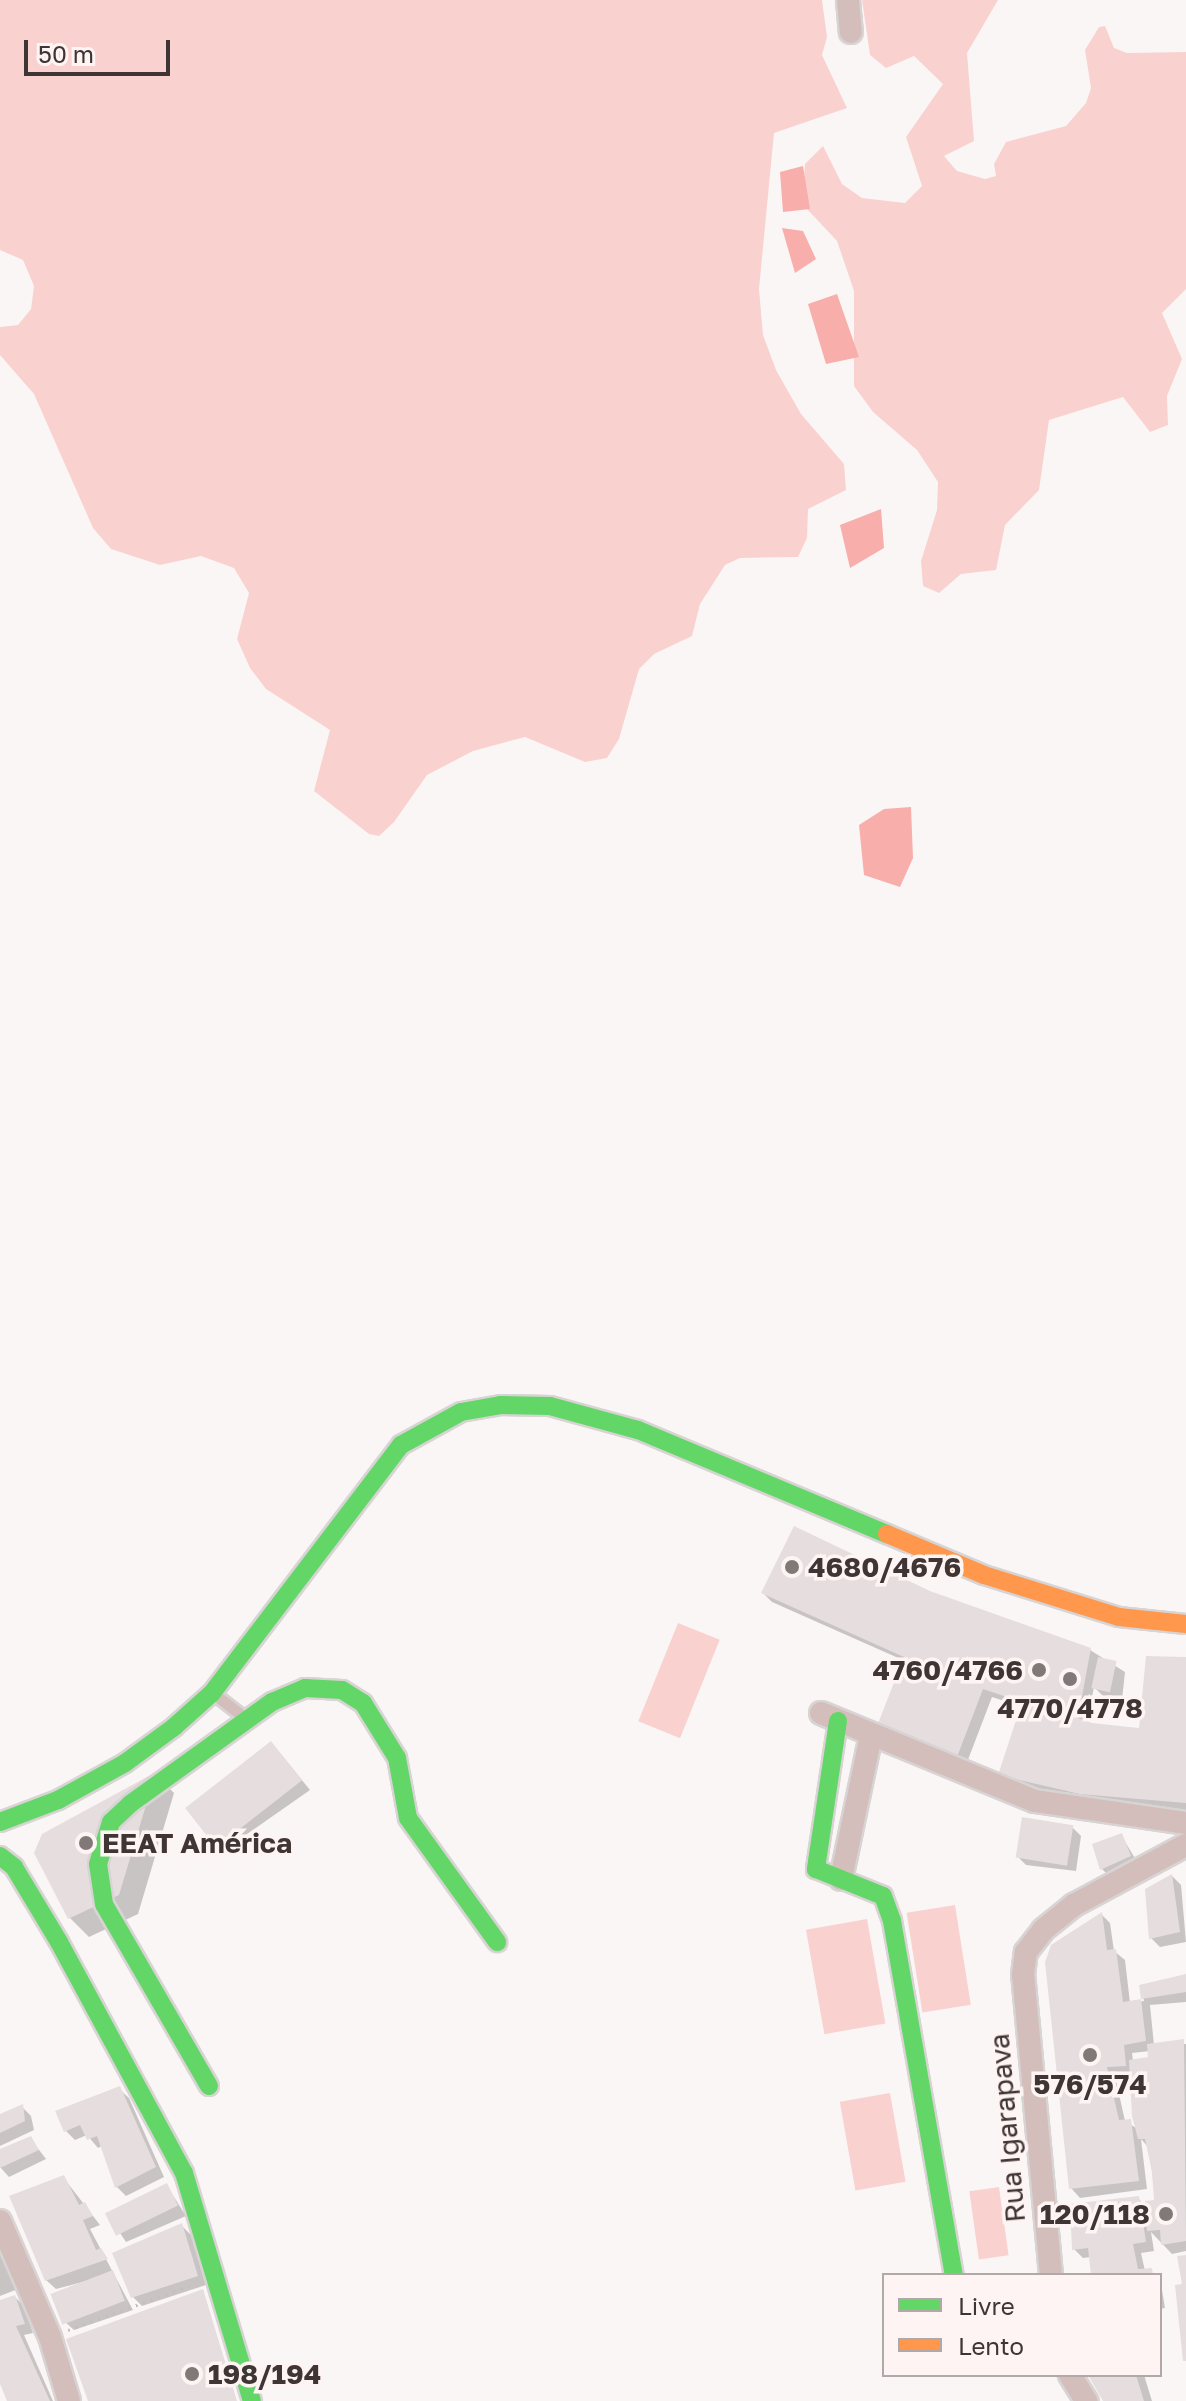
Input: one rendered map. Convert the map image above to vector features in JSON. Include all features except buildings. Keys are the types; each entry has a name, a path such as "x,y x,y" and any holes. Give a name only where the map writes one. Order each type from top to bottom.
{"street":[{"path":"848,0 851,32"},
{"path":"0,1822 58,1800 125,1763 212,1693 401,1445 461,1412 500,1405 550,1406 638,1430 984,1575 1119,1617 1186,1624"},
{"path":"209,2086 104,1904 98,1864 111,1822 247,1719 305,1688 342,1690 363,1703 397,1758 408,1818 497,1942"},
{"path":"954,2273 892,1921 883,1896 816,1869 829,1717 1035,1801 1186,1823"},
{"path":"841,1879 871,1736"},
{"name":"Rua Igarapava","path":"1051,2273 1023,1975 1026,1952 1043,1930 1074,1905 1186,1845"},
{"path":"0,1856 14,1867 59,1942 184,2173 217,2275 252,2401"},
{"path":"0,2221 50,2337 69,2401"},
{"path":"1071,2377 1086,2401"}],"lane":[{"path":"212,1693 247,1719"}],"path":[{"path":"50,2337 217,2275"}],"shaded area":[{"path":"0,0 822,0 827,37 822,55 847,108 774,133 759,289 763,335 776,370 801,414 844,464 846,490 808,509 807,538 798,557 740,558 725,565 700,604 692,636 654,654 639,669 619,739 607,758 585,762 525,737 473,751 427,775 394,822 379,836 369,834 314,791 330,730 266,689 250,668 237,639 249,593 234,568 201,556 160,565 111,549 93,528 34,394 0,355 0,327 18,325 31,309 34,286 23,260 0,250"},
{"path":"862,0 998,0 967,53 974,141 944,156 957,171 985,179 996,176 994,164 1006,142 1066,126 1086,103 1091,88 1085,50 1099,27 1105,26 1114,48 1127,53 1186,52 1186,289 1162,313 1182,359 1167,396 1168,425 1150,432 1123,397 1049,420 1039,490 1005,525 996,570 961,574 939,593 923,586 921,561 937,510 938,482 917,450 873,412 854,386 854,291 837,241 807,209 803,192 805,164 823,146 842,184 862,198 905,203 922,186 906,137 943,84 914,56 886,68 870,55"},
{"path":"803,166 810,209 783,212 780,172"},
{"path":"782,228 803,231 816,259 795,273"},
{"path":"837,294 859,357 826,364 808,304"},
{"path":"881,509 884,548 850,568 840,525"},
{"path":"911,807 913,858 900,887 864,875 859,825 884,809"},
{"path":"678,1623 720,1640 680,1738 638,1721"},
{"path":"955,1905 971,2005 922,2012 907,1913"},
{"path":"867,1919 885,2023 824,2034 806,1930"},
{"path":"890,2093 906,2182 855,2190 840,2102"},
{"path":"999,2187 1009,2255 979,2260 969,2191"}],"traffic: fast":[{"path":"0,1822 58,1800 125,1763 174,1727 212,1693 401,1445 461,1412 500,1405 550,1406 638,1430 887,1534"},
{"path":"209,2086 104,1904 98,1864 111,1822 130,1804 272,1702 305,1688 342,1690 363,1703 397,1758 408,1818 497,1942"},
{"path":"838,1721 816,1869 883,1896 892,1921 954,2273"},
{"path":"0,1856 14,1867 59,1942 184,2173 252,2401"}],"traffic: slow":[{"path":"887,1534 984,1575 1119,1617 1186,1624"}],"place":[{"name":"4680/4676","path":"792,1567"},
{"name":"4760/4766","path":"1039,1670"},
{"name":"4770/4778","path":"1070,1679"},
{"name":"EEAT América","path":"86,1843"},
{"name":"576/574","path":"1090,2055"},
{"name":"120/118","path":"1166,2214"},
{"name":"198/194","path":"192,2374"}]}
